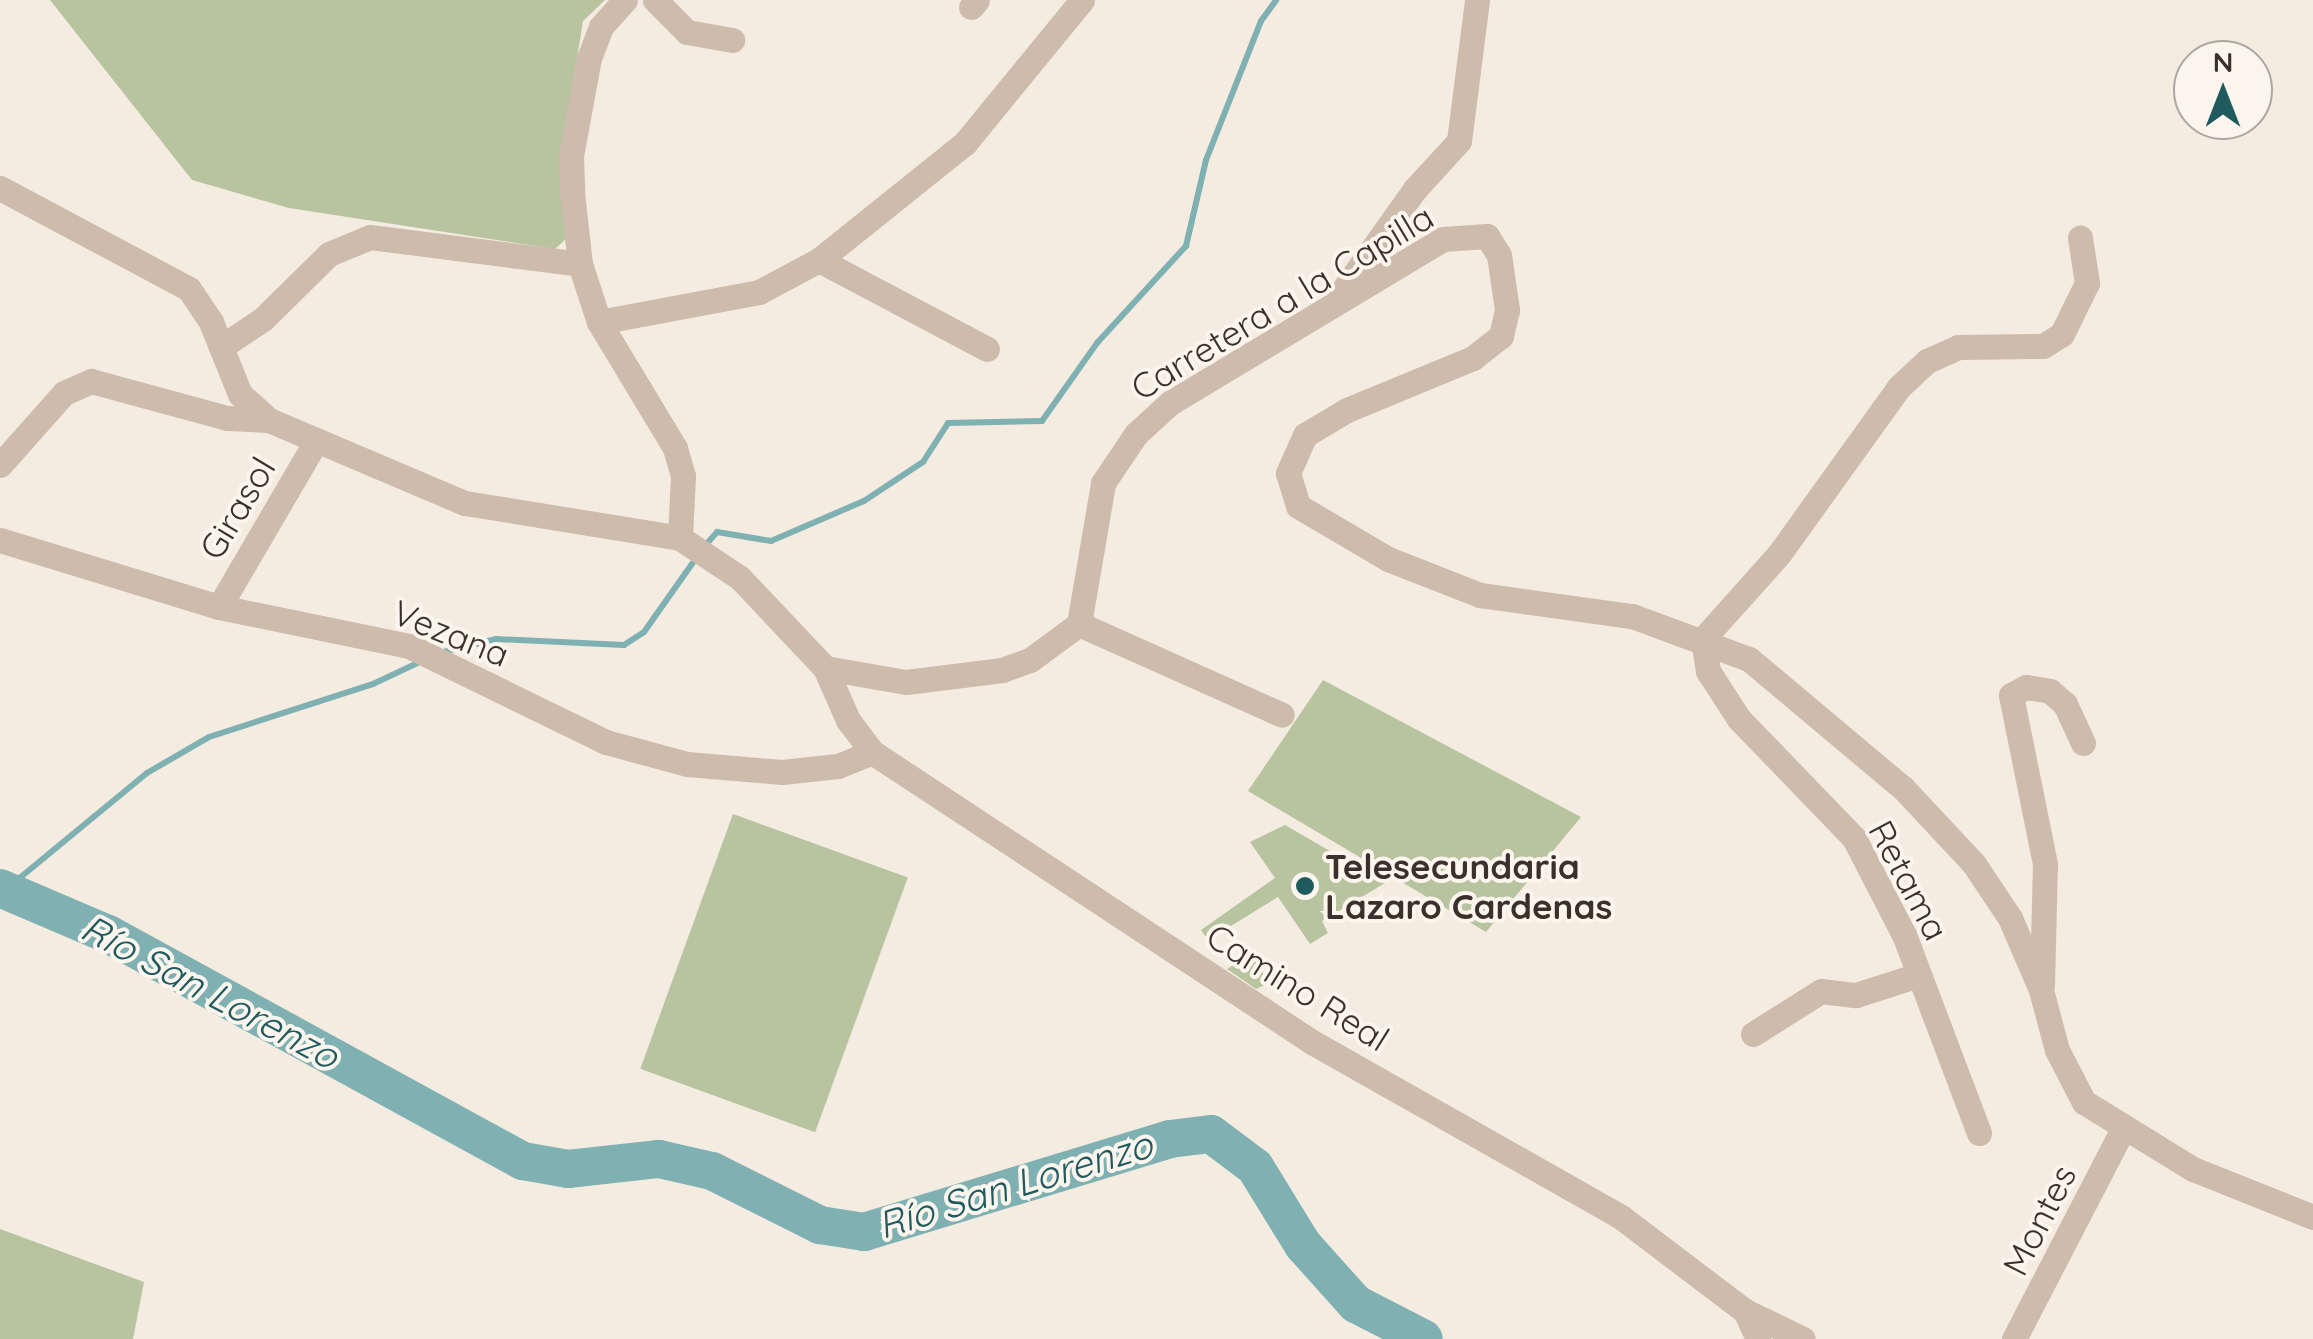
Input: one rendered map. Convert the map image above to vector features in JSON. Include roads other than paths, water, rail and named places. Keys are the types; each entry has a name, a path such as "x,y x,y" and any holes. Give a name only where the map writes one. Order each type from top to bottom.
{"street":[{"path":"625,0 601,27 588,58 574,132 580,264 599,322 675,448 683,476 687,541"},
{"path":"655,0 686,32 732,40"},
{"path":"599,322 733,300 776,285 819,260 966,143 1082,0"},
{"path":"1328,312 1365,254 1459,141 1478,0"},
{"path":"0,188 188,288 221,347 240,394 268,420 465,504 687,541 720,563 825,668 873,681 974,677 1030,660 1079,624 1282,715"},
{"name":"Carretera a la Capilla","path":"1079,624 1097,500 1136,434 1170,403 1328,312 1443,238 1477,233 1500,255 1508,310 1501,336 1473,358 1347,410 1305,434 1288,472 1298,506 1388,559 1480,595 1632,616 1703,639 1749,660 1818,710 1904,788 1992,889 2041,990 2072,1083 2084,1102 2122,1130 2194,1169 2313,1217"},
{"path":"221,347 263,319 329,254 370,237 580,264"},
{"path":"1703,639 1779,554 1899,388 1927,361 1958,347 2043,346 2062,334 2087,283 2080,238"},
{"path":"819,260 988,349"},
{"path":"0,464 64,393 91,382 227,418 268,420"},
{"name":"Girasol","path":"219,607 316,443"},
{"name":"Vezana","path":"0,540 219,607 409,646 606,742 686,764 782,772 838,766 872,752"},
{"name":"Retama","path":"1703,639 1708,670 1739,719 1854,838 1918,974 1979,1132"},
{"name":"Camino Real","path":"825,668 872,752 1312,1042 1621,1217 1744,1311 1758,1339"},
{"path":"2041,990 2045,864 2010,696 2026,688 2050,691 2066,704 2083,743"},
{"path":"1753,1034 1821,991 1856,995 1918,974"},
{"name":"Montes","path":"2014,1339 2122,1130"},
{"path":"1744,1311 1802,1339"}],"waterway":[{"path":"704,547 717,532 771,541 864,501 923,462 948,423 1042,421 1097,343 1186,246 1206,160 1261,21 1276,0"},
{"path":"440,653 496,639 624,645 644,632 697,557"},
{"path":"5,890 147,773 209,737 373,684 424,660"},
{"name":"Río San Lorenzo","path":"0,888 108,934 523,1161 568,1169 659,1159 712,1171 820,1225 864,1232 1170,1139 1211,1134 1255,1167 1303,1245 1356,1304 1424,1339"}],"place":[{"name":"Telesecundaria Lazaro Cardenas","path":"1305,886"}]}
